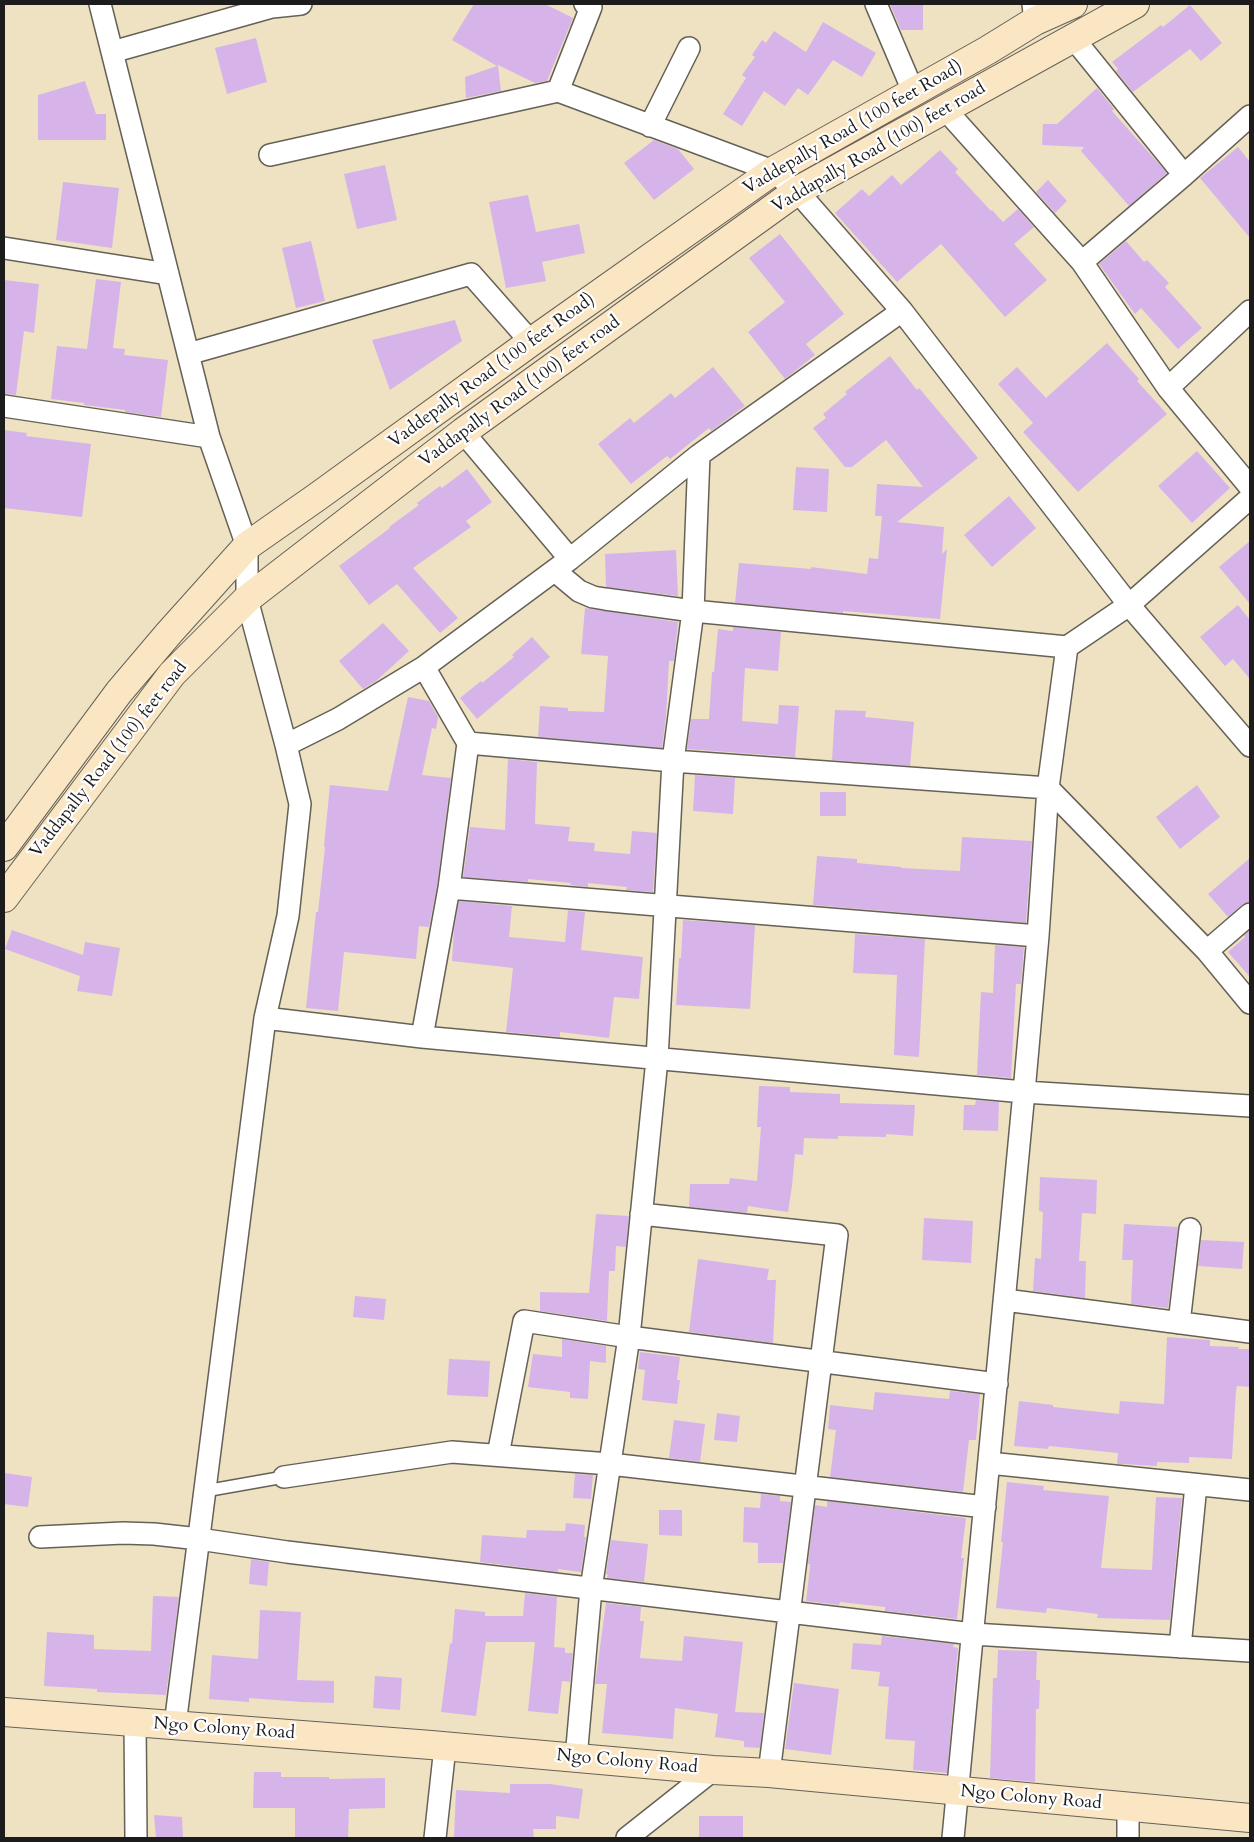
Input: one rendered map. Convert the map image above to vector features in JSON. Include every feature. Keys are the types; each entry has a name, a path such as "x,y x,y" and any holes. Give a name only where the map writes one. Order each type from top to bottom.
{"main road":[{"name":"Vaddepally Road (100 feet Road)","path":"4,847 119,692 168,633 247,546 772,171 988,50 1034,13 1073,4"},
{"name":"Vaddapally Road (100) feet road","path":"4,898 172,674 247,598 463,432 797,191 1135,4"},
{"name":"Ngo Colony Road","path":"4,1712 768,1773 1250,1818"}],"street":[{"path":"100,4 209,437 247,546 247,598 300,804 288,916 265,1018 175,1725"},
{"path":"112,52 272,7 301,4"},
{"path":"558,91 591,6 585,4"},
{"path":"876,4 913,91"},
{"path":"1074,39 1184,175"},
{"path":"650,126 689,48"},
{"path":"270,155 558,91 772,171 797,191 902,311 1129,605 1250,746"},
{"path":"944,108 1082,262 1168,388 1250,488"},
{"path":"1082,262 1250,116"},
{"path":"4,248 168,274"},
{"path":"188,354 471,274 531,342"},
{"path":"286,745 338,719 424,667 562,565 699,456 902,311"},
{"path":"1168,388 1250,311"},
{"path":"4,406 209,437"},
{"path":"463,432 580,591 593,597 693,611 1067,647 1129,605 1250,498"},
{"path":"576,1758 591,1590 629,1337 657,1059 673,761 693,611 699,456"},
{"path":"954,1838 1038,936 1048,788 1067,647"},
{"path":"422,1037 449,888 468,743 424,667"},
{"path":"468,743 673,761 1048,788 1207,951 1250,1004"},
{"path":"449,888 1038,936"},
{"path":"1207,951 1250,914"},
{"path":"265,1018 422,1037 1024,1092 1250,1106"},
{"path":"641,1214 837,1235 768,1773"},
{"path":"1179,1323 1190,1229"},
{"path":"1005,1300 1250,1332"},
{"path":"498,1455 524,1320 629,1337 997,1384"},
{"path":"284,1477 452,1452 610,1464 985,1507"},
{"path":"989,1463 1250,1490"},
{"path":"1180,1647 1196,1484"},
{"path":"40,1537 122,1533 154,1534 591,1590 973,1634 1250,1651"},
{"path":"135,1722 136,1838"},
{"path":"436,1838 445,1747"},
{"path":"627,1838 713,1770"},
{"path":"1128,1806 1128,1838"}],"lane":[{"path":"205,1491 284,1477"}],"building":[{"path":"474,4 545,4 573,18 547,81 535,83 498,65 501,91 466,98 465,77 497,66 452,40"},
{"path":"890,4 923,4 923,30 901,30"},
{"path":"1190,5 1222,43 1201,61 1190,49 1133,92 1116,71 1118,69 1112,62 1161,25 1163,27"},
{"path":"823,22 876,53 862,77 833,60 808,95 798,88 785,106 764,91 742,126 723,114 746,78 742,75 755,57 752,55 762,40 766,43 774,31 806,52"},
{"path":"256,38 267,82 227,94 215,48"},
{"path":"85,81 96,114 106,114 106,140 38,140 38,95"},
{"path":"1097,88 1114,109 1112,111 1167,173 1129,206 1081,151 1084,147 1042,145 1043,124 1057,124"},
{"path":"654,140 678,149 694,169 654,200 624,163"},
{"path":"1238,147 1250,162 1250,238 1200,178"},
{"path":"940,150 958,169 955,172 1003,222 1018,209 1034,227 1014,244 1047,280 1005,317 941,244 897,282 835,213 862,189 869,196 892,175 901,185"},
{"path":"385,165 397,220 357,229 344,174"},
{"path":"1048,180 1067,201 1055,213 1036,192"},
{"path":"63,182 119,188 112,248 56,240"},
{"path":"528,195 536,232 579,224 585,253 542,262 546,281 506,288 489,202"},
{"path":"780,234 844,314 806,344 815,355 785,379 748,332 785,302 749,258"},
{"path":"311,241 325,301 296,308 282,248"},
{"path":"1126,241 1144,262 1147,260 1169,283 1165,287 1202,328 1178,349 1141,308 1135,314 1099,264"},
{"path":"96,279 121,282 113,348 125,349 124,355 168,360 161,417 51,399 57,346 87,349"},
{"path":"4,280 39,284 34,333 24,331 16,395 4,394"},
{"path":"455,320 462,341 390,390 372,340"},
{"path":"1107,343 1139,379 1137,381 1167,414 1078,492 1023,432 1033,423 998,384 1017,367 1046,398"},
{"path":"890,356 917,390 919,388 978,458 897,522 944,527 942,554 947,549 940,619 843,611 843,613 735,603 739,563 811,569 811,567 867,574 869,558 878,559 882,516 875,516 877,484 923,487 886,440 852,467 845,467 813,428 826,418 823,414 847,394 845,392"},
{"path":"713,367 745,406 711,431 709,428 670,459 667,456 631,484 598,444 630,418 634,423 671,393 675,398"},
{"path":"4,430 27,433 26,436 91,444 82,517 4,508"},
{"path":"1197,451 1230,488 1192,523 1158,486"},
{"path":"796,467 829,469 827,512 793,510"},
{"path":"467,469 492,502 466,521 471,527 413,568 458,618 440,633 397,584 369,605 339,566 419,505 417,503 440,486 442,488"},
{"path":"1009,496 1036,528 992,567 964,535"},
{"path":"1250,541 1250,604 1219,567"},
{"path":"676,550 678,596 606,587 605,554"},
{"path":"1238,605 1250,620 1250,679 1233,659 1225,666 1200,637"},
{"path":"585,608 678,622 674,661 669,661 666,717 662,748 538,737 540,706 568,708 568,711 604,712 608,656 581,654"},
{"path":"383,623 409,651 375,682 363,689 339,661"},
{"path":"733,627 781,632 778,671 745,668 742,721 778,724 779,705 799,706 795,757 687,749 691,719 709,719 712,672 714,672 718,629 733,631"},
{"path":"532,637 550,657 477,719 460,698 514,657 512,655"},
{"path":"408,697 429,701 438,717 436,729 432,728 422,775 451,778 437,886 429,927 419,926 416,959 344,952 338,1011 306,1008 325,847 330,785 388,791"},
{"path":"835,710 866,711 865,717 914,722 910,766 832,760"},
{"path":"508,759 537,762 535,824 570,827 568,841 595,843 594,851 630,854 632,831 657,833 653,892 626,890 627,887 588,883 588,887 570,885 571,883 528,879 528,882 463,877 470,827 505,830"},
{"path":"695,775 735,778 733,814 693,811"},
{"path":"1197,785 1220,817 1180,849 1156,817"},
{"path":"820,792 846,792 846,816 820,816"},
{"path":"962,837 1032,841 1026,923 813,905 817,856 857,859 857,863 901,868 960,871"},
{"path":"1250,858 1250,902 1242,905 1228,917 1208,894"},
{"path":"459,901 512,906 509,937 565,942 568,910 585,912 581,950 643,957 639,999 614,997 609,1038 560,1032 560,1037 506,1032 513,968 452,961 454,930"},
{"path":"683,920 755,925 750,1009 676,1005"},
{"path":"12,930 83,955 85,942 120,948 112,996 77,991 80,976 5,949"},
{"path":"1250,930 1250,977 1228,952"},
{"path":"855,934 925,939 919,1057 894,1055 897,975 853,973"},
{"path":"995,945 1024,947 1021,984 1016,984 1011,1078 977,1075 981,992 993,993"},
{"path":"759,1086 790,1087 790,1092 840,1094 840,1103 915,1105 913,1136 886,1134 886,1137 838,1136 838,1139 804,1138 803,1155 795,1154 788,1212 748,1206 747,1213 689,1207 690,1184 729,1184 730,1178 757,1181 761,1127 757,1127"},
{"path":"976,1100 999,1102 998,1131 963,1130 964,1105 975,1105"},
{"path":"1040,1177 1097,1180 1096,1214 1082,1213 1079,1261 1086,1261 1085,1298 1033,1291 1035,1258 1041,1259 1043,1212 1039,1211"},
{"path":"596,1214 629,1216 626,1247 616,1246 615,1271 609,1271 607,1321 540,1311 540,1292 589,1293"},
{"path":"924,1218 973,1221 971,1263 922,1260"},
{"path":"1124,1224 1178,1227 1168,1308 1131,1304 1133,1260 1122,1260"},
{"path":"1201,1240 1244,1242 1242,1269 1198,1266"},
{"path":"698,1259 769,1269 767,1280 776,1280 773,1343 689,1332"},
{"path":"355,1296 386,1299 384,1320 353,1317"},
{"path":"1167,1337 1210,1340 1210,1346 1250,1349 1250,1387 1237,1386 1236,1390 1232,1459 1189,1457 1189,1463 1157,1462 1157,1466 1117,1464 1118,1453 1049,1446 1048,1449 1014,1446 1019,1401 1053,1405 1053,1407 1119,1414 1120,1401 1164,1404"},
{"path":"562,1339 606,1346 606,1363 590,1361 588,1399 570,1398 570,1392 528,1387 533,1354 562,1357"},
{"path":"640,1352 680,1357 677,1380 680,1380 677,1404 642,1400 645,1370 638,1369"},
{"path":"449,1359 490,1361 488,1397 447,1395"},
{"path":"950,1391 980,1394 976,1440 969,1440 963,1492 830,1477 836,1430 828,1429 830,1405 873,1410 875,1392 949,1399"},
{"path":"717,1413 740,1416 737,1442 714,1440"},
{"path":"674,1420 705,1424 700,1462 669,1458"},
{"path":"4,1473 32,1477 28,1507 4,1504"},
{"path":"575,1474 593,1475 591,1499 573,1498"},
{"path":"1007,1482 1044,1486 1043,1490 1109,1496 1101,1568 1152,1570 1156,1497 1182,1498 1170,1620 1097,1618 1098,1614 1047,1608 1046,1613 996,1608"},
{"path":"761,1494 780,1496 780,1501 791,1502 783,1563 758,1563 758,1543 743,1542 744,1507 760,1508"},
{"path":"827,1501 966,1518 961,1558 964,1558 957,1619 885,1611 885,1607 840,1602 839,1605 806,1601 815,1505 827,1507"},
{"path":"659,1510 682,1510 682,1536 659,1535"},
{"path":"566,1523 585,1525 584,1537 586,1537 581,1572 558,1569 558,1572 480,1562 482,1535 526,1538 527,1530 565,1531"},
{"path":"611,1540 648,1544 644,1582 607,1578"},
{"path":"251,1559 269,1562 267,1586 249,1584"},
{"path":"525,1593 557,1597 554,1647 565,1648 565,1653 573,1653 570,1682 562,1681 558,1714 528,1711 535,1642 486,1642 476,1716 441,1712 450,1643 452,1644 455,1609 485,1612 485,1616 523,1616"},
{"path":"153,1596 179,1597 166,1695 97,1692 97,1689 44,1686 47,1632 94,1635 94,1649 151,1651"},
{"path":"606,1603 641,1607 640,1621 644,1621 640,1658 682,1661 684,1636 743,1642 735,1712 764,1713 760,1748 744,1747 744,1741 715,1737 718,1714 675,1708 673,1739 602,1733 607,1684 595,1684"},
{"path":"260,1610 301,1612 297,1680 334,1681 334,1703 249,1698 249,1702 209,1699 212,1655 258,1659"},
{"path":"882,1636 954,1644 953,1647 958,1648 947,1773 913,1770 915,1741 885,1739 889,1687 878,1686 880,1672 851,1669 853,1643 881,1645"},
{"path":"998,1650 1037,1651 1036,1680 1040,1680 1039,1709 1036,1709 1035,1782 990,1778 993,1678 997,1678"},
{"path":"375,1676 402,1678 400,1710 373,1708"},
{"path":"794,1683 839,1689 831,1755 785,1749"},
{"path":"254,1772 281,1772 281,1777 329,1777 329,1779 385,1778 385,1808 349,1809 348,1838 295,1838 295,1808 253,1808"},
{"path":"510,1784 550,1784 583,1789 579,1819 556,1816 556,1829 533,1829 534,1838 454,1838 456,1790 510,1793"},
{"path":"154,1815 182,1817 183,1838 156,1838"},
{"path":"699,1816 743,1816 743,1838 699,1838"}]}
